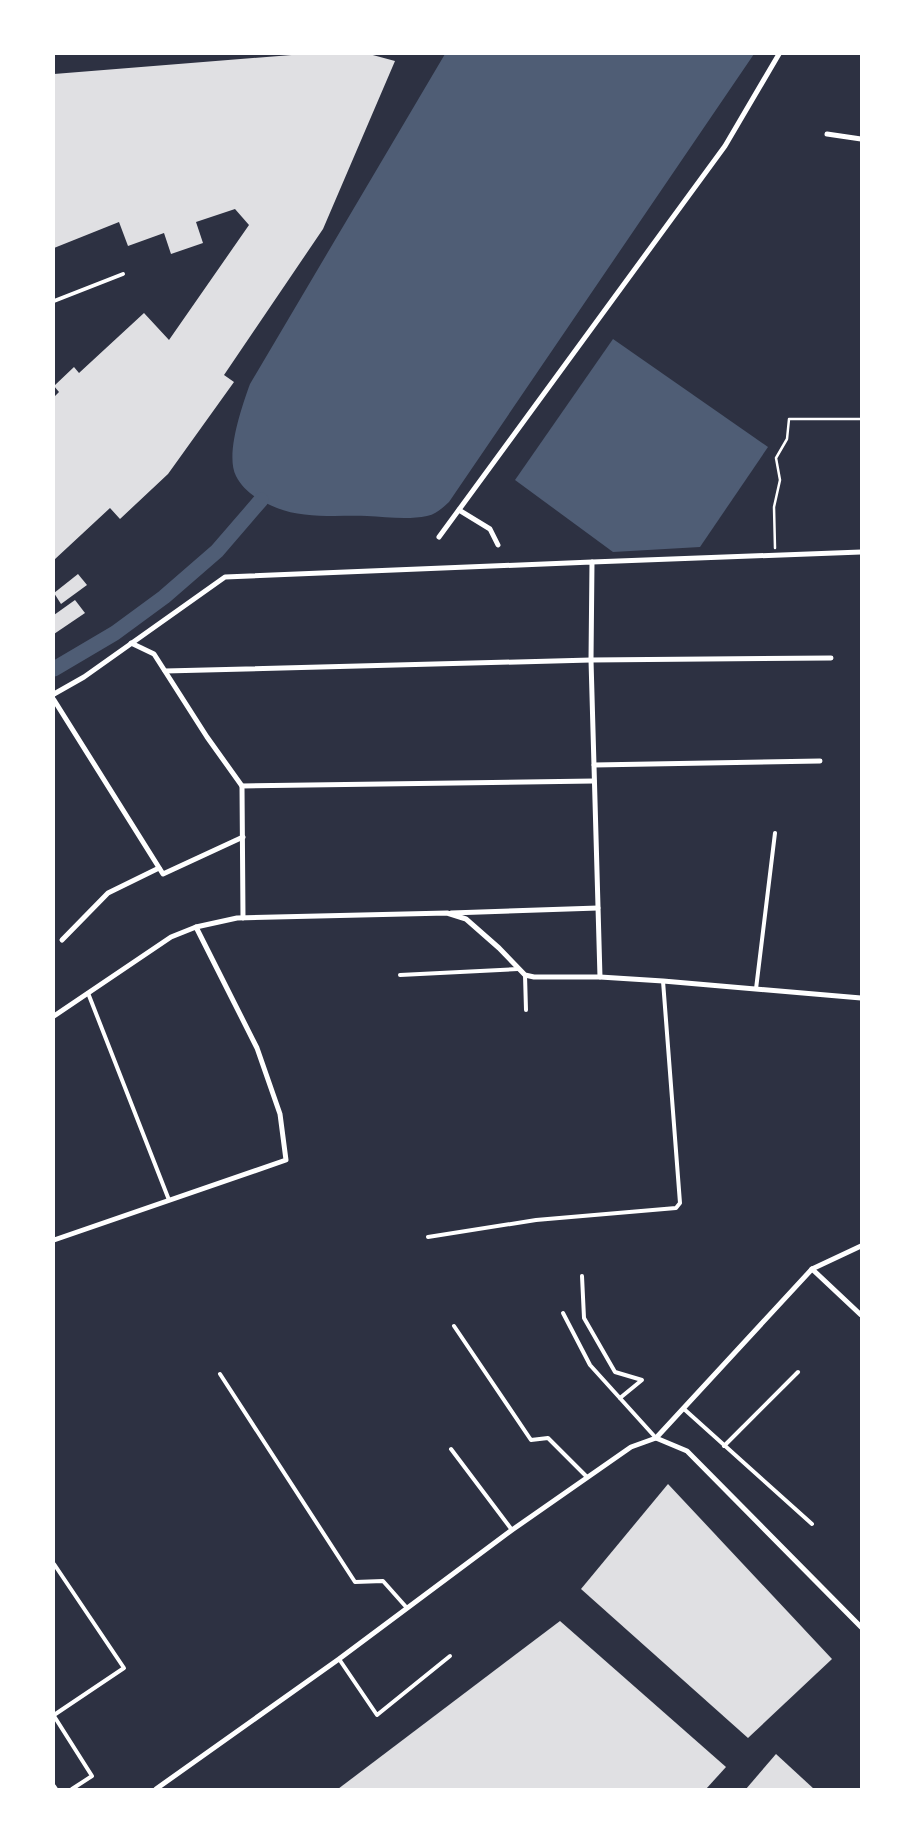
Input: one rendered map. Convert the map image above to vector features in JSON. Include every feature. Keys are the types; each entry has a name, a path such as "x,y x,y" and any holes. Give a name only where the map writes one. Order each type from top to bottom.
{"street":[{"path":"439,537 725,146 779,54"},
{"path":"827,134 861,139"},
{"path":"458,510 490,529 498,545"},
{"path":"54,694 84,677 225,577 861,552"},
{"path":"592,562 591,660 600,977"},
{"path":"131,643 154,654 242,786 243,918"},
{"path":"165,671 591,660 830,658"},
{"path":"54,700 162,874 243,837"},
{"path":"594,765 820,761"},
{"path":"242,786 594,781"},
{"path":"62,940 108,893 160,868"},
{"path":"54,1016 171,937 196,927 243,918 598,908"},
{"path":"447,913 466,919 520,968 525,975 545,978 600,977 663,981 861,998"},
{"path":"54,1240 286,1160 280,1114 257,1048 196,927"},
{"path":"156,1789 339,1659 512,1530 587,1477 631,1447 656,1438 812,1270 861,1246"},
{"path":"812,1270 861,1316"},
{"path":"656,1438 687,1451 861,1626"}],"lane":[{"path":"54,301 123,274"},
{"path":"756,989 775,833"},
{"path":"400,975 520,968"},
{"path":"525,975 526,1010"},
{"path":"428,1237 536,1220 676,1208 678,1206 680,1203 663,981"},
{"path":"88,993 170,1200"},
{"path":"582,1276 584,1318 615,1372 642,1380 620,1398"},
{"path":"563,1313 590,1365 656,1438"},
{"path":"454,1326 531,1440 548,1438 587,1477"},
{"path":"724,1446 798,1372"},
{"path":"220,1374 355,1582 383,1581 406,1608"},
{"path":"684,1409 812,1524"},
{"path":"451,1449 512,1530"},
{"path":"54,1564 124,1668 54,1715 92,1776 72,1789"},
{"path":"339,1659 377,1715 450,1656"}],"path":[{"path":"774,554 774,507 780,480 776,458 787,439 789,420 861,419"}],"water":[{"path":"445,54 754,54 449,502 434,514 412,518 321,516 298,514 277,508 248,492 239,482 233,467 233,443 250,384"},
{"path":"613,339 768,447 700,547 613,552 515,480"}],"building":[{"path":"304,54 369,54 395,61 323,229 224,375 234,382 168,474 120,519 110,508 54,560 54,397 59,392 54,386 74,367 79,373 144,313 169,340 249,225 235,209 196,222 203,243 171,254 164,233 128,246 119,222 54,248 54,74"},
{"path":"78,574 87,585 61,604 54,593"},
{"path":"75,600 85,613 54,634 54,615"},
{"path":"668,1484 832,1659 748,1738 581,1589"},
{"path":"560,1621 726,1767 706,1789 338,1789"},
{"path":"776,1754 814,1789 746,1789"}],"waterway":[{"path":"54,669 115,633 164,597 217,551 261,500"}]}
